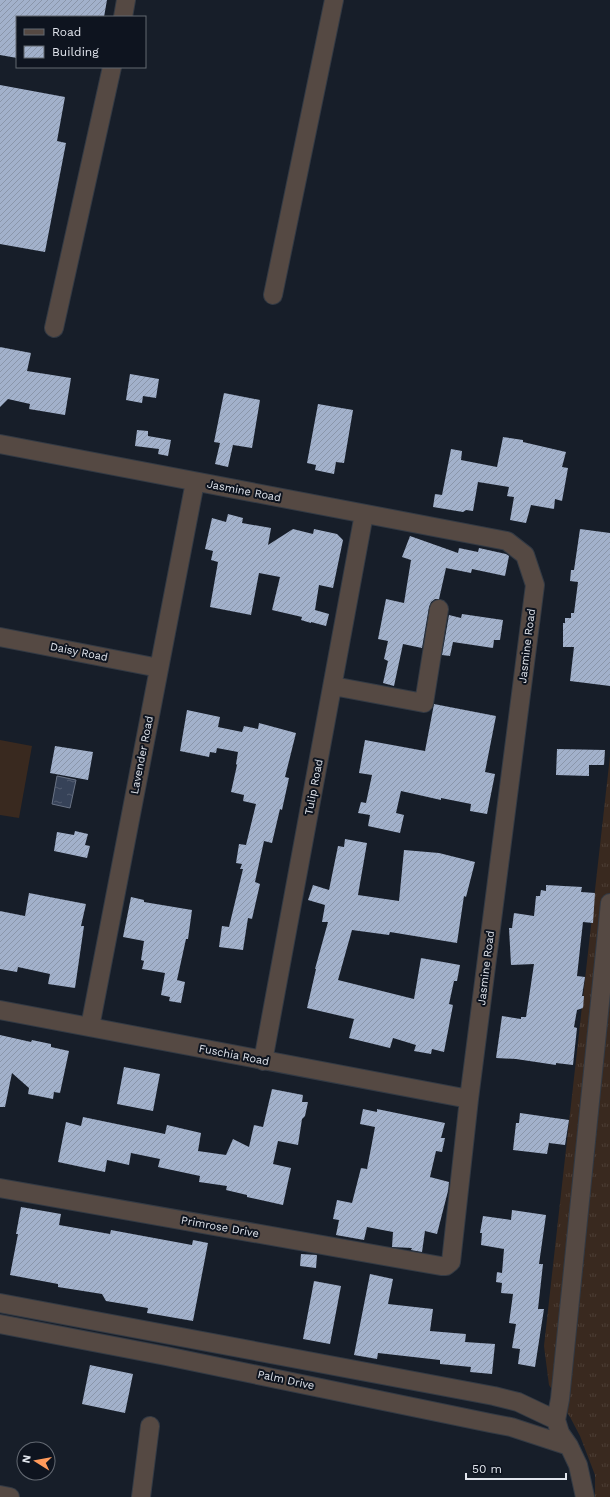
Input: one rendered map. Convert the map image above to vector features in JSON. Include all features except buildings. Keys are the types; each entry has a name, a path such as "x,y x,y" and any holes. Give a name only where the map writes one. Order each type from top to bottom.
{"street":[{"path":"123,16 126,0"},
{"path":"273,295 334,0"},
{"path":"54,328 112,68"},
{"name":"Jasmine Road","path":"0,444 507,541 525,555 535,586 469,1099 450,1262 446,1266 440,1266"},
{"name":"Lavender Road","path":"90,1027 195,482"},
{"name":"Tulip Road","path":"263,1061 364,514"},
{"path":"332,686 424,703 439,609"},
{"name":"Daisy Road","path":"0,637 159,668"},
{"path":"585,1497 578,1465 569,1446 560,1433 556,1420 560,1399 610,903"},
{"name":"Fuschia Road","path":"0,1010 469,1099"},
{"name":"Primrose Drive","path":"0,1188 440,1266"},
{"name":"Palm Drive","path":"0,1303 494,1396 518,1402 556,1420"},
{"name":"Palm Drive","path":"0,1324 166,1356 497,1424 569,1446"},
{"path":"141,1497 150,1426"},
{"path":"0,1495 10,1497"}],"green space":[{"path":"0,740 32,746 19,818 0,815"},
{"path":"610,756 610,1497 595,1497 595,1475 580,1436 570,1417 549,1385 544,1346"}],"water":[{"path":"57,776 76,780 70,808 52,804"}]}
